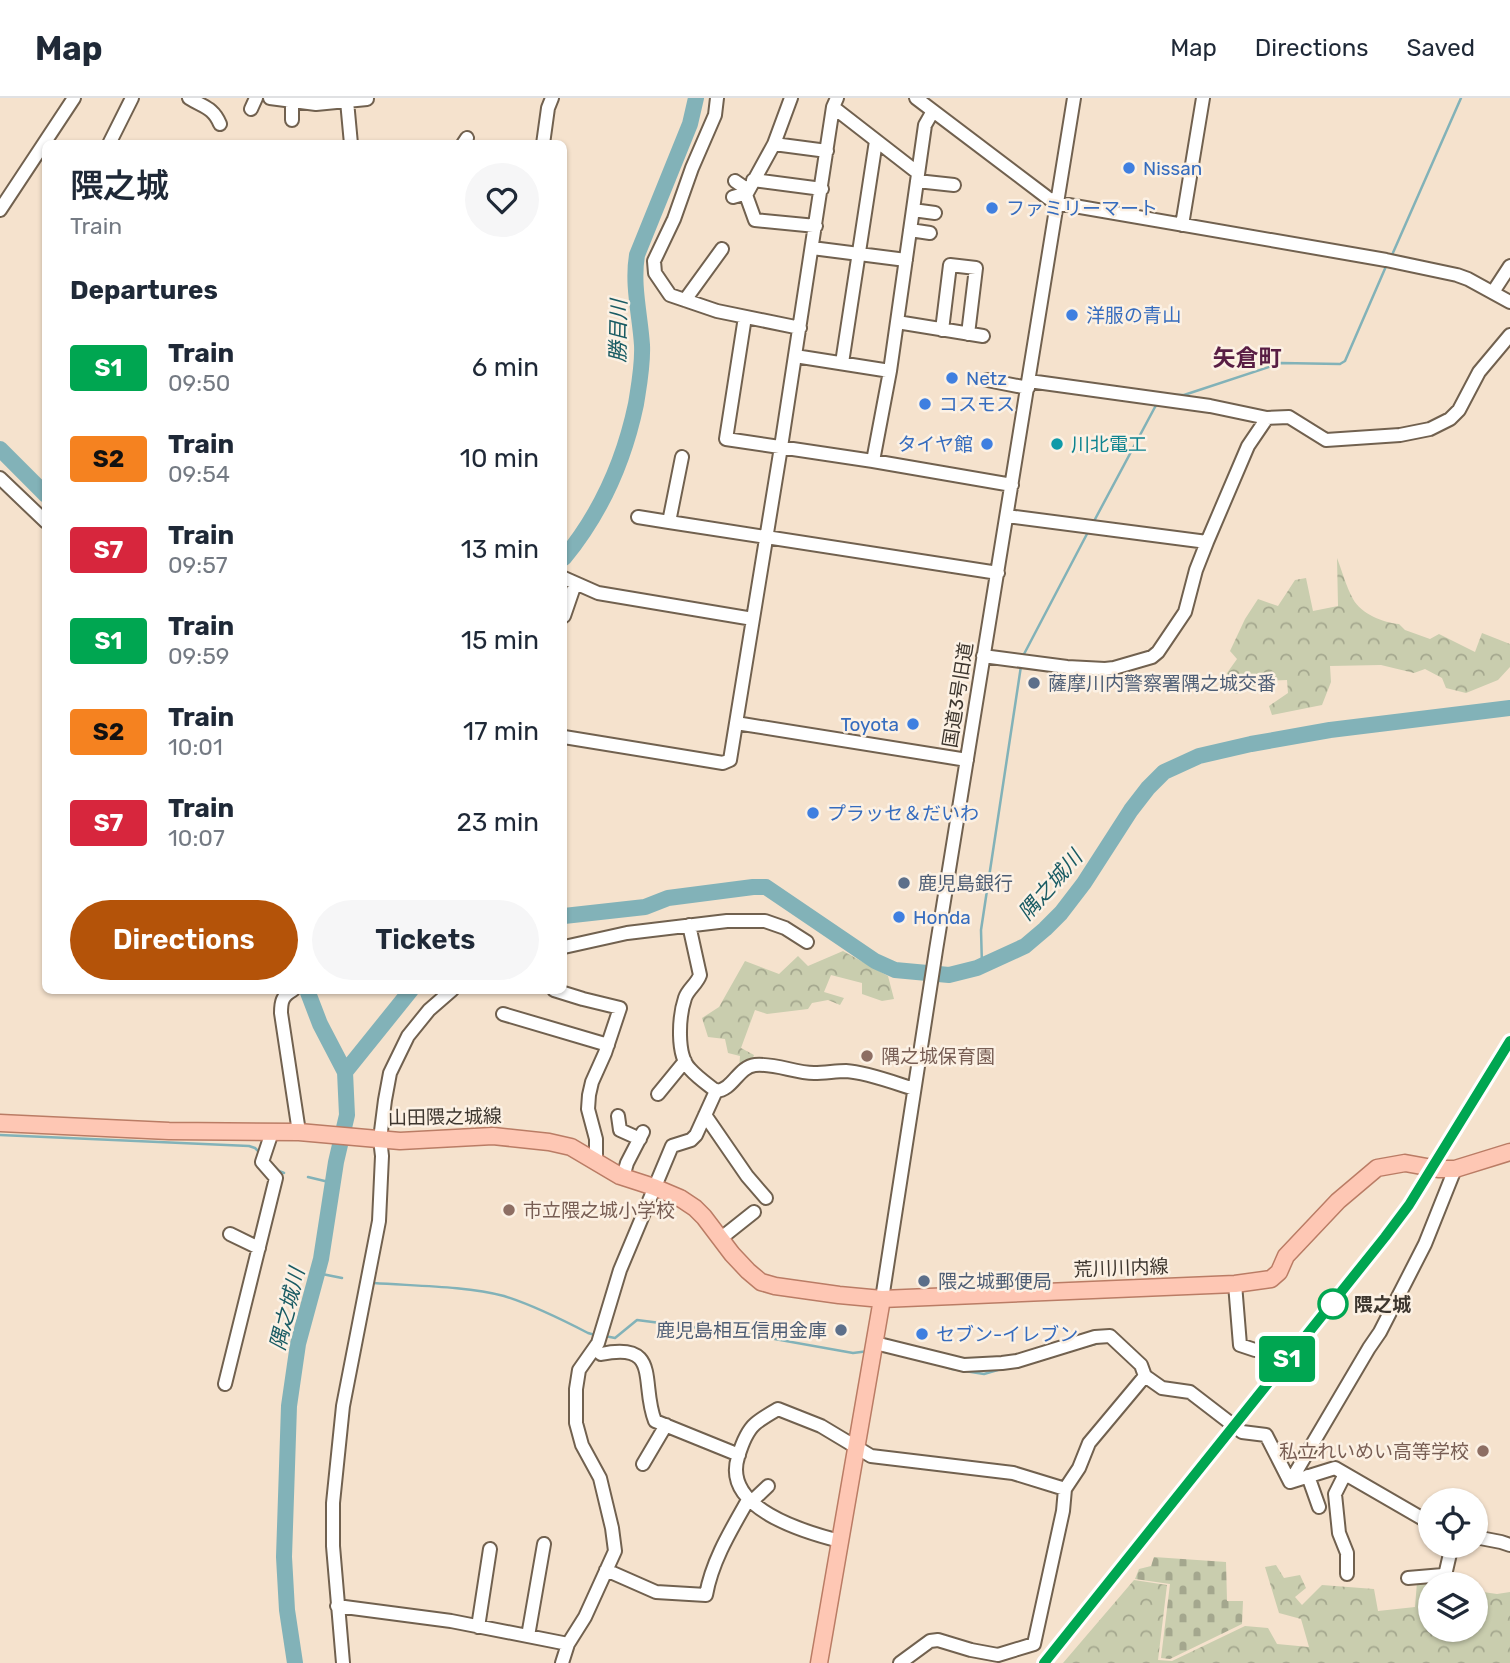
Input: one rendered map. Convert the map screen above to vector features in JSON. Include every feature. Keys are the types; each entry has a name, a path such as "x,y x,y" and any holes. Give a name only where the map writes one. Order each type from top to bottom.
{"main road":[{"name":"山田隈之城線","path":"0,1123 169,1131 304,1133 419,1141 493,1136 525,1138 571,1147 623,1177 680,1198 695,1208 748,1271 761,1282 807,1291 882,1299"},
{"name":"荒川川内線","path":"882,1299 1235,1284 1271,1279 1279,1272 1286,1256 1354,1187 1377,1168 1405,1163 1455,1169 1510,1152"},
{"path":"819,1663 882,1299"}],"street":[{"path":"46,140 74,98"},
{"path":"111,140 132,98"},
{"path":"188,98 209,108 216,114 220,124"},
{"path":"270,98 316,104 367,99"},
{"path":"717,98 715,114 674,219 654,261 655,273 670,295 717,311 800,328"},
{"path":"791,98 774,144 746,195 748,218 816,226"},
{"path":"916,98 930,105 1048,198 1057,202 1389,260 1457,275 1510,302"},
{"name":"国道3号旧道","path":"882,1299 1074,98"},
{"path":"1182,225 1203,98"},
{"path":"544,140 550,99"},
{"path":"292,120 299,100"},
{"path":"350,100 351,140"},
{"path":"835,102 876,142 918,177 954,185"},
{"path":"567,738 723,764 730,760 835,102"},
{"path":"873,461 890,371 930,105"},
{"path":"842,363 876,142"},
{"path":"774,144 827,151"},
{"path":"0,209 42,146"},
{"path":"735,181 749,188 822,189"},
{"path":"733,197 749,188"},
{"path":"913,210 935,213"},
{"path":"910,230 930,233"},
{"path":"685,300 722,248"},
{"path":"812,248 906,260"},
{"path":"942,330 950,265 976,268 968,334"},
{"path":"1493,292 1510,265"},
{"path":"745,317 726,439 1012,485"},
{"path":"897,322 982,336"},
{"path":"987,380 1210,406 1267,418 1289,417 1326,440 1400,435 1430,429 1450,419 1479,372 1510,335"},
{"path":"795,356 890,371"},
{"path":"983,656 1105,669 1152,657 1185,612 1207,542 1248,446 1267,418"},
{"path":"669,522 682,457"},
{"path":"0,478 42,518"},
{"path":"1007,516 1207,542"},
{"path":"638,517 998,573"},
{"path":"570,582 598,593 753,619"},
{"path":"736,723 967,760"},
{"path":"567,946 627,933 727,921 765,921 786,928 807,942"},
{"path":"688,926 700,975 698,982 686,995 680,1034 681,1052 688,1068 716,1091 727,1087 744,1069 753,1065 814,1073 849,1071 914,1089"},
{"path":"288,994 282,1002 281,1013 304,1133"},
{"path":"343,1663 332,1546 333,1503 343,1406 379,1222 382,1156 378,1139 390,1073 401,1049 416,1025 447,994"},
{"path":"567,994 620,1008 589,1095 588,1109 596,1139 596,1161"},
{"path":"503,1014 608,1045"},
{"path":"658,1094 662,1081 685,1061"},
{"path":"562,1663 568,1644 585,1617 615,1551 600,1478 582,1445 576,1423 579,1370 598,1341 620,1270 673,1146 691,1140 696,1135 716,1091"},
{"path":"705,1115 747,1176 766,1198"},
{"path":"618,1116 620,1130 641,1135 623,1177"},
{"path":"225,1384 276,1178 262,1162 272,1132"},
{"path":"1290,1482 1380,1332 1425,1244 1455,1169"},
{"path":"720,1239 754,1212"},
{"path":"230,1234 259,1248"},
{"path":"1235,1284 1240,1345 1255,1350"},
{"path":"874,1348 964,1365 1017,1361 1095,1337 1110,1336 1141,1365 1145,1376 1162,1388 1190,1392 1242,1432 1266,1435 1290,1482"},
{"path":"598,1341 601,1354 630,1352 642,1360 654,1421 739,1455"},
{"path":"900,1663 930,1641 938,1640 998,1655 1034,1644 1063,1511 1065,1489 1079,1468 1089,1443 1145,1376"},
{"path":"840,1541 787,1524 749,1501 736,1478 735,1466 754,1425 778,1409 821,1426 871,1456 1013,1473 1065,1489"},
{"path":"643,1464 666,1425"},
{"path":"1290,1482 1335,1468 1418,1516"},
{"path":"1346,1474 1335,1494 1339,1533 1347,1553 1346,1574"},
{"path":"1308,1476 1319,1507"},
{"path":"606,1570 656,1592 706,1595 709,1577 726,1540 749,1501 768,1486"},
{"path":"1488,1540 1510,1545"},
{"path":"528,1636 544,1544"},
{"path":"478,1627 490,1549"},
{"path":"1408,1578 1443,1575 1449,1558"},
{"path":"337,1606 478,1627 568,1644"}],"green space":[{"path":"1337,558 1353,599 1367,613 1430,639 1439,634 1475,652 1482,633 1510,644 1510,667 1498,680 1466,693 1446,688 1442,678 1425,669 1414,673 1381,665 1330,666 1331,682 1322,705 1272,715 1269,706 1288,693 1287,680 1267,681 1236,694 1226,684 1227,673 1237,659 1230,651 1258,599 1278,606 1295,580 1306,578 1313,611 1338,606"},
{"path":"843,951 888,976 894,999 882,1001 862,994 862,983 831,975 824,992 844,998 840,1005 828,1000 812,1003 808,1009 767,1014 755,1010 741,1048 754,1055 751,1062 739,1069 740,1056 728,1053 725,1039 708,1037 702,1018 719,1007 745,961 779,974 798,956 808,966"},
{"path":"1154,1557 1226,1562 1227,1601 1243,1601 1242,1624 1170,1659 1161,1658 1170,1584 1135,1579 1139,1569 1151,1566"},
{"path":"1276,1565 1284,1578 1300,1575 1306,1588 1295,1597 1302,1605 1322,1585 1374,1589 1378,1611 1415,1607 1418,1582 1418,1642 1488,1642 1488,1593 1510,1592 1510,1663 1063,1663 1134,1580 1167,1585 1158,1660 1172,1661 1245,1626 1268,1628 1277,1644 1309,1647 1301,1619 1279,1613 1265,1567"}],"waterway":[{"name":"勝目川","path":"567,554 600,505 618,466 631,425 642,360 636,289 637,255 690,124 696,98"},
{"path":"1392,255 1461,98"},
{"path":"1172,395 1184,395 1281,363 1340,364 1345,361 1387,264"},
{"path":"1093,523 1158,403"},
{"path":"0,449 42,491"},
{"path":"1023,656 1088,532"},
{"path":"982,966 981,930 1021,666"},
{"name":"隅之城川","path":"567,916 645,907 668,898 766,887 875,961 895,970 949,975 977,968 1025,946 1045,929 1084,883 1131,810 1164,772 1199,756 1251,744 1330,730 1510,708"},
{"path":"309,994 320,1024 345,1072"},
{"name":"隅之城川","path":"295,1663 287,1610 284,1557 289,1406 298,1344 321,1259 336,1162 347,1115 345,1072 408,994"},
{"path":"0,1135 249,1146 260,1153"},
{"path":"270,1162 284,1173"},
{"path":"308,1177 333,1183"},
{"path":"317,1273 342,1278"},
{"path":"374,1283 457,1288 504,1296 595,1335"},
{"path":"605,1336 615,1338 637,1320 746,1334 853,1353 869,1351"},
{"path":"1065,1352 1099,1343"},
{"path":"943,1366 984,1374 1001,1369"}],"railway":[{"path":"1043,1663 1385,1237 1409,1205 1510,1041"}],"train":[{"name":"S1","path":"1044,1663 1409,1205 1510,1041"}],"place":[{"name":"Nissan","path":"1129,168"},
{"name":"ファミリーマート","path":"992,208"},
{"name":"洋服の青山","path":"1072,315"},
{"name":"Netz","path":"952,378"},
{"name":"コスモス","path":"925,404"},
{"name":"タイヤ館","path":"987,444"},
{"name":"川北電工","path":"1057,444"},
{"name":"薩摩川内警察署隅之城交番","path":"1034,683"},
{"name":"Toyota","path":"913,724"},
{"name":"プラッセ＆だいわ","path":"813,813"},
{"name":"鹿児島銀行","path":"904,883"},
{"name":"Honda","path":"899,917"},
{"name":"隅之城保育園","path":"867,1056"},
{"name":"市立隈之城小学校","path":"509,1210"},
{"name":"隈之城郵便局","path":"924,1281"},
{"name":"隈之城","path":"1333,1304"},
{"name":"鹿児島相互信用金庫","path":"841,1330"},
{"name":"セブン-イレブン","path":"922,1334"},
{"name":"私立れいめい高等学校","path":"1483,1451"}],"district":[{"name":"矢倉町","path":"1247,358"}]}
